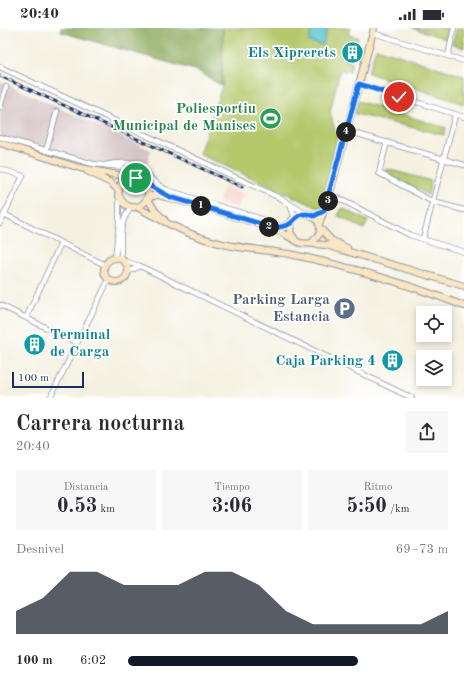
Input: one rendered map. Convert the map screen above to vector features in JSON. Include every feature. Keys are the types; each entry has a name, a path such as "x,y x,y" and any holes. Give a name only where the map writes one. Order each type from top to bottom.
{"main road":[{"path":"311,243 319,236 324,211 374,30"},
{"path":"0,143 80,168 140,179 146,185 170,197"},
{"path":"80,168 111,183 124,204 134,207 173,226 223,244 290,254 362,272 464,306"},
{"path":"119,194 122,183 130,178"},
{"path":"146,185 147,198 156,212 173,226"},
{"path":"134,207 144,202 147,198 158,195 170,197 277,228 304,244 311,243 326,245 361,254 464,286"},
{"path":"277,228 306,214 314,216 324,211"},
{"path":"314,216 331,240 361,254"},
{"path":"293,221 290,232 294,239"},
{"path":"111,259 120,259 128,272 127,276 120,281 112,281 104,273 105,265 111,259"}],"street":[{"path":"448,56 454,28"},
{"path":"374,30 464,61"},
{"path":"0,67 282,200 306,214"},
{"path":"359,84 464,118"},
{"path":"0,107 6,87"},
{"path":"46,151 58,112"},
{"path":"422,239 455,115"},
{"path":"347,131 464,165"},
{"path":"0,137 93,164 122,167 131,171 140,179"},
{"path":"387,142 379,173 433,202 464,210"},
{"path":"105,165 123,161 131,162 142,168 158,185 167,190 265,220 277,228"},
{"path":"0,169 23,176 0,223"},
{"path":"119,194 120,259"},
{"path":"328,200 336,197 410,235 464,252"},
{"path":"290,205 293,221"},
{"path":"120,259 122,224 124,216 134,207"},
{"path":"4,214 105,265"},
{"path":"26,318 61,243"},
{"path":"120,259 140,266 412,398"},
{"path":"128,272 140,266"},
{"path":"50,398 109,279"},
{"path":"0,305 77,343"}],"shaded area":[{"path":"0,81 151,150 144,173 88,164 0,137"},
{"path":"224,186 243,195 237,207 219,202"}],"green space":[{"path":"61,28 223,28 222,86 198,71 61,32"},
{"name":"Poliesportiu Municipal de Manises","path":"223,28 350,28 348,35 358,37 356,47 346,45 343,59 352,62 350,72 340,70 330,112 337,138 321,209 199,154 222,86"},
{"path":"412,28 448,28 446,39"},
{"path":"457,28 464,28 464,48 452,44"},
{"path":"376,48 464,76 464,104 368,73"},
{"path":"358,101 446,128 444,135 355,114"},
{"path":"387,169 431,181 428,195 385,172"},
{"path":"342,208 368,221 364,229 338,216"}],"water":[{"path":"312,28 327,28 323,45 309,42"}],"railway":[{"path":"0,76 242,187"}],"place":[{"name":"Els Xiprerets","path":"352,53"},
{"name":"Poliesportiu Municipal de Manises","path":"271,118"},
{"name":"Parking Larga Estancia","path":"345,309"},
{"name":"Terminal de Carga","path":"34,344"},
{"name":"Caja Parking 4","path":"392,361"}],"route":[{"path":"136,178 140,179 146,185 170,197 275,228 291,224 292,220 300,214 310,214 314,216 324,211 359,84 399,97"}]}
